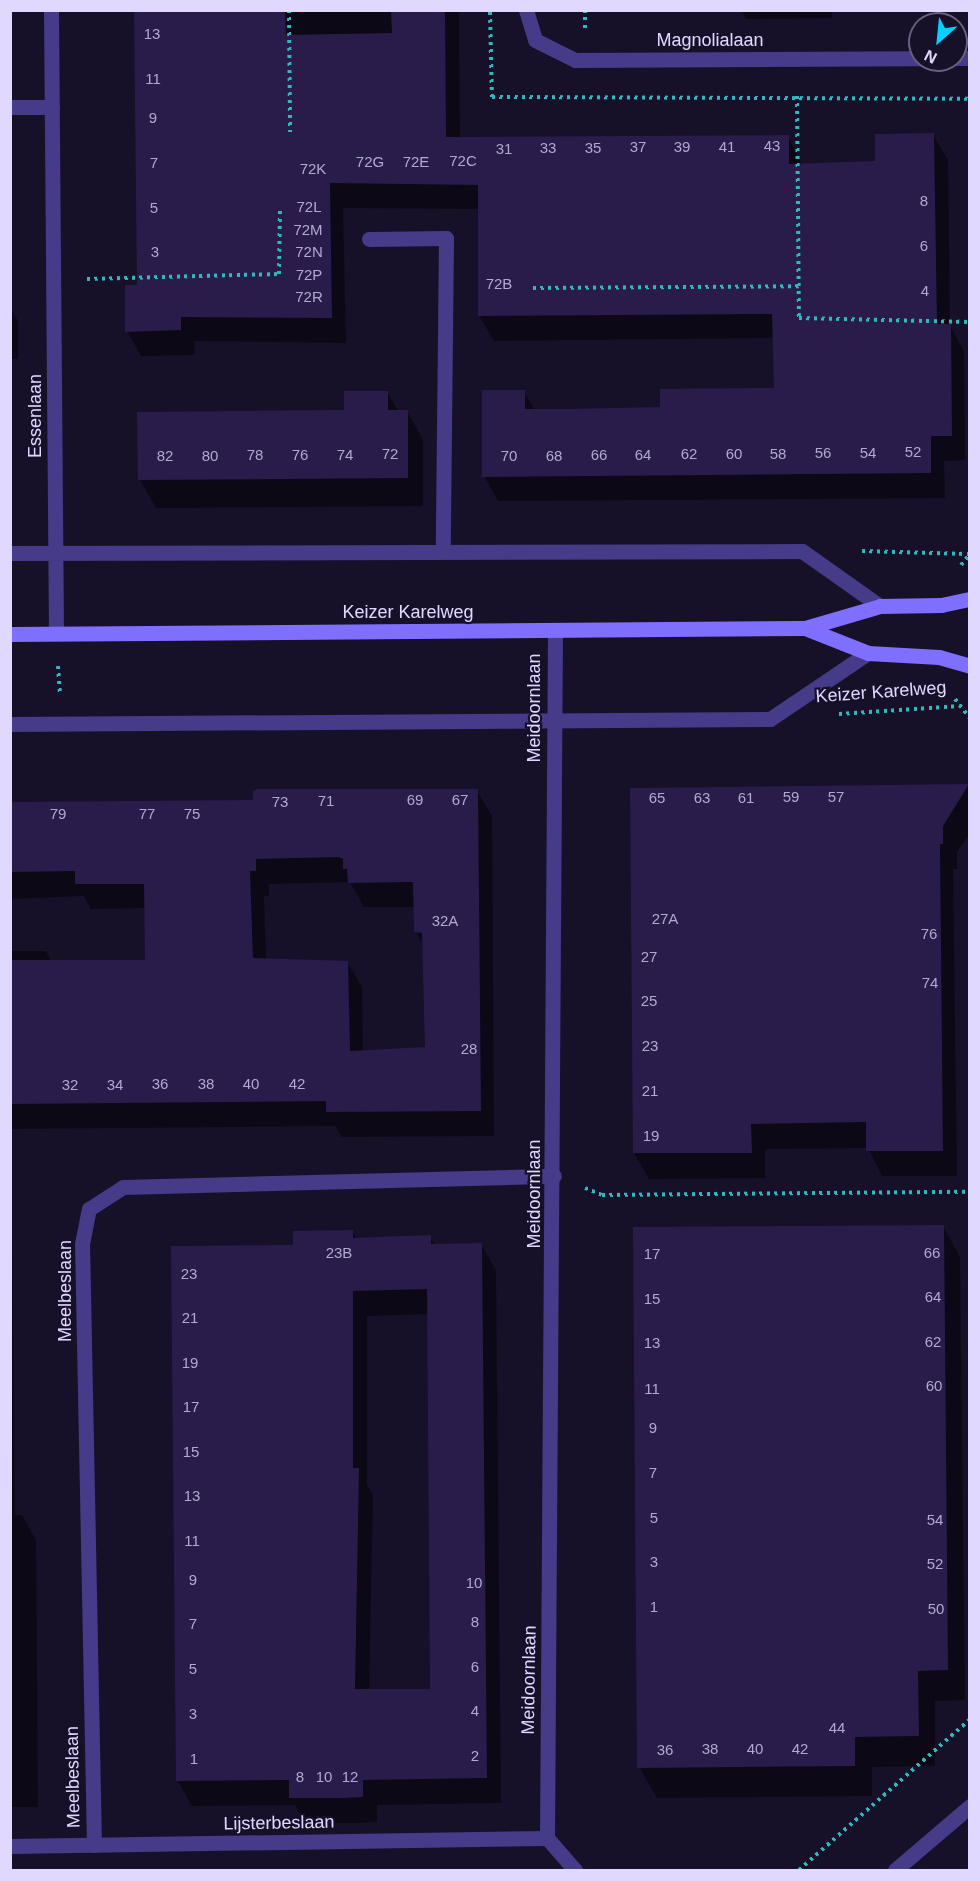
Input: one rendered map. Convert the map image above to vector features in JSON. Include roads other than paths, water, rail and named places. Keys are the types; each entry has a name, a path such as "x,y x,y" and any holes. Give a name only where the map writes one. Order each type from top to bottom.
{"main road":[{"name":"Keizer Karelweg","path":"10,634 805,628 880,606 941,605 969,599"},
{"name":"Keizer Karelweg","path":"805,628 868,653 939,657 969,666"}],"street":[{"name":"Essenlaan","path":"51,10 56,633"},
{"name":"Magnolialaan","path":"525,10 535,40 575,60 908,58"},
{"path":"10,107 52,107"},
{"path":"369,238 446,238 443,550"},
{"path":"10,553 443,550 802,551 880,606"},
{"name":"Meidoornlaan","path":"547,1838 554,1176 553,718 555,631"},
{"name":"Keizer Karelweg","path":"10,724 553,718 770,719 868,653"},
{"name":"Meelbeslaan","path":"94,1845 82,1244 89,1209 123,1187 554,1176"},
{"path":"895,1870 966,1817"},
{"path":"547,1838 575,1870"},
{"name":"Lijsterbeslaan","path":"10,1846 547,1838"}]}
